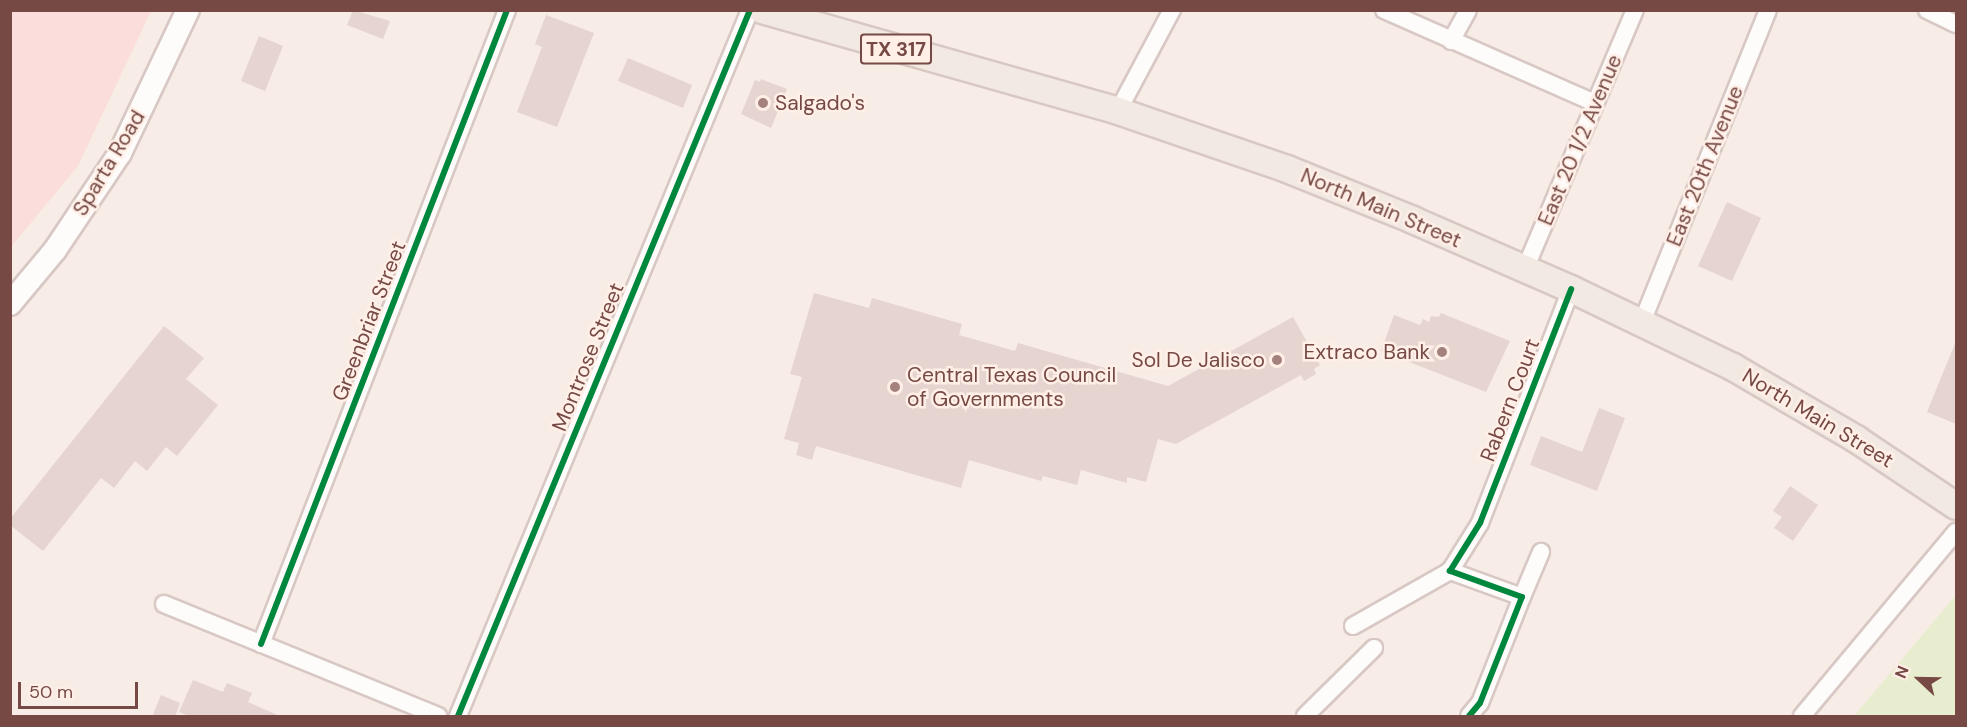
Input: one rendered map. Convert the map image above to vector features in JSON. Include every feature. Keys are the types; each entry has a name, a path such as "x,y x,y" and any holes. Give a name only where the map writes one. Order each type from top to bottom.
{"main road":[{"name":"North Main Street","path":"762,10 1118,111 1297,173 1571,289 1733,367 1831,423 1956,506"}],"street":[{"name":"Sparta Road","path":"10,304 55,250 120,153 188,10"},
{"name":"Greenbriar Street","path":"261,644 507,10"},
{"name":"Montrose Street","path":"458,717 750,10"},
{"path":"1118,111 1172,10"},
{"path":"1384,10 1595,103"},
{"path":"1451,41 1468,10"},
{"name":"East 20 1/2 Avenue","path":"1525,269 1635,10"},
{"name":"East 20th Avenue","path":"1642,322 1768,10"},
{"path":"1927,10 1956,24"},
{"name":"Rabern Court","path":"1450,571 1480,523 1571,289"},
{"path":"1802,717 1956,532"},
{"path":"1469,717 1480,703 1541,552"},
{"path":"1353,626 1450,571 1522,597"},
{"path":"164,604 438,717"},
{"path":"1305,717 1374,648"}],"shaded area":[{"path":"11,10 151,11 78,166 11,247"}],"green space":[{"path":"1956,595 1956,716 1854,716"}],"building":[{"path":"353,10 390,21 383,39 347,25"},
{"path":"546,15 594,33 557,127 517,112 542,47 535,44"},
{"path":"259,36 283,46 265,91 241,81"},
{"path":"628,58 692,85 683,108 618,81"},
{"path":"761,79 787,89 771,128 741,114 755,80 760,82"},
{"path":"1727,202 1761,218 1732,281 1698,266"},
{"path":"814,293 869,308 872,298 962,324 959,335 1015,351 1018,343 1168,386 1293,317 1320,365 1314,369 1316,374 1304,381 1301,375 1176,444 1158,439 1146,482 1127,477 1127,483 1081,470 1077,485 1043,476 1041,481 969,460 961,488 816,446 812,460 796,455 799,443 784,439 802,377 790,374"},
{"name":"Extraco Bank","path":"1441,313 1510,341 1486,392 1381,351 1394,315 1420,325 1423,319 1429,322 1431,316 1439,317"},
{"path":"164,326 204,358 186,379 218,405 177,456 166,447 147,471 135,461 114,488 101,478 43,551 10,525 10,519"},
{"path":"1956,341 1956,424 1927,412"},
{"path":"1599,408 1625,418 1597,491 1530,465 1541,436 1582,452"},
{"path":"1790,486 1818,505 1793,541 1774,528 1782,517 1773,511"},
{"path":"193,680 223,692 227,683 252,693 248,702 282,717 191,717 179,712"},
{"path":"161,695 180,703 175,717 152,717"}],"cycle path":[{"path":"261,644 507,10"},
{"path":"458,716 750,10"},
{"path":"1469,716 1480,703 1522,597 1450,571 1480,523 1571,289"}],"place":[{"name":"Salgado's","path":"763,103"},
{"name":"Extraco Bank","path":"1442,352"},
{"name":"Sol De Jalisco","path":"1277,360"},
{"name":"Central Texas Council of Governments","path":"895,387"}]}
